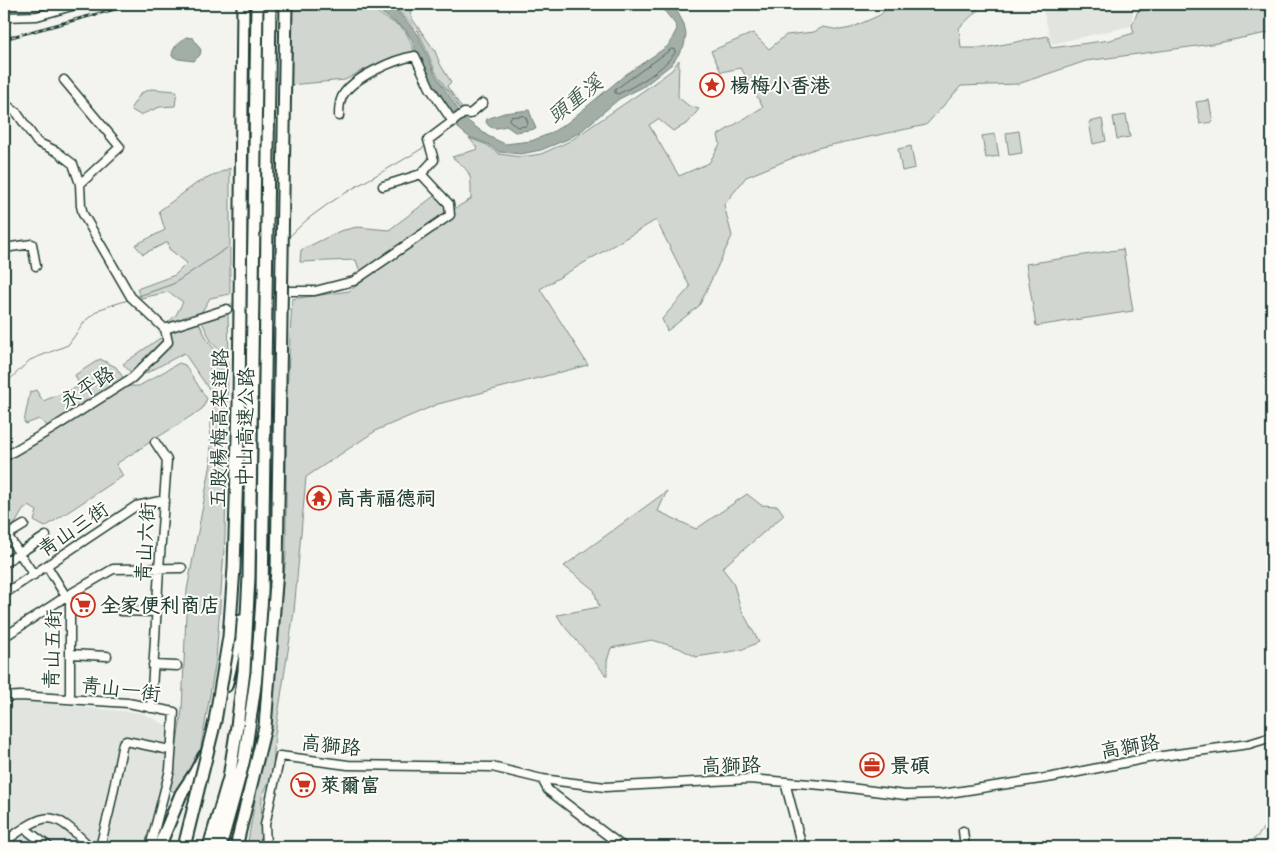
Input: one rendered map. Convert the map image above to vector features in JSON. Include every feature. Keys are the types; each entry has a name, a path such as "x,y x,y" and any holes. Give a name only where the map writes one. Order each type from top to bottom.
{"highway":[{"name":"五股楊梅高架道路","path":"184,847 215,721 229,637 234,568 239,404 242,4"},
{"name":"中山高速公路","path":"209,847 229,778 244,671 249,577 257,4"},
{"name":"中山高速公路","path":"220,847 244,761 257,672 262,598 270,4"},
{"path":"236,847 265,727 277,570 286,4"},
{"path":"159,847 165,842 172,814 181,794 206,752 228,676 249,577"},
{"path":"241,847 235,814 244,761"}],"street":[{"path":"4,18 37,16 79,4"},
{"path":"339,116 342,96 357,80 403,58 415,56 430,88 457,119"},
{"path":"64,80 120,147 80,184"},
{"path":"4,103 17,113 37,142 56,151 73,164 80,184 80,206 83,214 133,299 165,329 226,309"},
{"path":"383,186 421,174 434,160 428,140 464,113 470,114 482,103"},
{"path":"286,291 315,291 354,281 450,215 449,204 421,174"},
{"path":"4,248 32,244 36,266"},
{"name":"永平路","path":"4,457 132,378 168,342 165,329"},
{"name":"青山六街","path":"151,708 167,460 154,442"},
{"name":"青山三街","path":"4,594 136,506 164,500"},
{"path":"24,525 5,536 34,575"},
{"path":"4,563 46,536"},
{"name":"青山五街","path":"47,566 70,603 70,694 68,699"},
{"path":"4,636 113,569 182,568"},
{"name":"青山五街","path":"65,597 66,693 68,699"},
{"path":"121,611 156,612"},
{"path":"70,654 107,656"},
{"path":"154,665 177,666"},
{"name":"青山一街","path":"4,697 20,696 128,703 174,712 170,750"},
{"name":"高獅路","path":"266,847 265,825 280,756 348,765 492,766 542,778 605,787 749,779 905,795 942,794 1053,777 1148,758 1249,744 1272,737"},
{"path":"100,847 123,743 126,741 170,750 170,770 150,847"},
{"path":"542,778 548,790 623,847"},
{"path":"785,782 802,847"},
{"path":"4,842 33,821 56,818 69,826 90,847"},
{"path":"24,828 49,847"},
{"path":"963,832 965,847"}],"shaded area":[{"path":"292,4 371,4 377,12 403,29 414,51 361,71 345,80 289,85"},
{"path":"386,4 413,4 410,13 413,20 435,51 440,64 451,82 447,86 463,110 461,111 436,73 419,32 401,13"},
{"path":"891,4 984,4 959,28 961,48 984,48 1048,36 1051,48 1110,40 1134,33 1132,25 1138,11 1200,4 1272,4 1272,32 1212,44 1086,61 1018,84 961,86 926,125 817,148 746,177 724,205 732,236 699,306 667,331 662,319 690,287 656,220 540,289 588,365 438,404 377,430 306,477 294,612 275,735 273,772 262,797 260,847 247,847 269,719 286,555 286,413 292,299 349,291 363,281 356,260 300,262 301,250 340,231 357,227 389,230 434,196 454,209 471,199 469,174 452,157 478,149 469,138 487,145 499,154 521,157 541,154 570,141 672,70 679,60 678,97 689,106 699,109 688,123 673,131 658,119 649,125 679,176 709,163 720,144 718,135 763,107 741,68 721,72 711,51 753,33 769,49 786,35 814,32 823,27 840,30 851,28 880,15"},
{"path":"1041,4 1185,4 1134,8 1131,26 1052,44"},
{"path":"151,89 177,91 175,106 160,107 140,115 130,109 141,93"},
{"path":"1209,100 1213,122 1200,124 1196,102"},
{"path":"1126,115 1130,137 1117,139 1113,117"},
{"path":"1102,119 1106,141 1093,144 1089,122"},
{"path":"1019,131 1022,153 1009,155 1006,133"},
{"path":"995,134 999,156 986,158 982,136"},
{"path":"911,146 915,168 902,171 898,149"},
{"path":"230,168 230,294 210,298 201,313 166,324 176,315 183,302 169,292 141,298 137,289 175,275 187,263 169,249 168,242 143,254 135,245 165,230 159,211 197,183"},
{"path":"1123,249 1133,311 1036,326 1026,264"},
{"path":"228,313 229,358 212,343 201,320"},
{"path":"198,321 209,343 228,363 225,537 216,660 200,752 176,792 170,790 182,710 187,590 211,463 210,423 214,406 213,395 184,353 143,375 140,373 172,344 171,331"},
{"path":"160,338 164,342 131,373 123,364"},
{"path":"100,359 116,367 124,379 49,427 39,419 26,424 24,422 30,392 36,390 43,401 80,386 75,375"},
{"path":"179,363 185,365 207,399 202,409 116,464 123,476 45,527 34,521 37,511 29,506 23,510 15,524 4,531 4,462 127,386 139,386"},
{"path":"667,491 658,511 696,529 747,494 761,505 778,506 784,515 722,568 733,582 741,609 759,642 741,650 696,657 679,648 652,640 611,648 607,661 607,676 564,626 557,615 599,607 594,590 564,566"},
{"path":"31,702 142,713 170,727 163,782 145,847 4,847 4,703"}],"water":[{"path":"372,4 384,4 400,14 418,34 435,74 460,113 488,136 505,144 531,141 549,134 567,123 625,75 668,46 677,29 659,4 673,4 684,24 686,34 684,46 672,64 643,87 619,99 580,132 541,150 521,154 499,152 488,144 469,137 458,128 432,87 412,40 405,29"},
{"path":"186,37 193,38 201,50 200,55 194,61 178,59 172,56 175,47"},
{"path":"529,110 536,129 515,132 506,126 492,128 486,122 487,119 504,113"}],"waterway":[{"path":"432,142 458,125"},
{"path":"290,236 326,205 426,146"},
{"path":"136,297 173,284 227,248"},
{"path":"4,385 30,360 68,345 86,320 100,309 128,300"},
{"path":"1243,847 1258,836 1272,815"}],"tunnel":[{"path":"227,309 272,291 286,291"}],"railway":[{"path":"4,39 134,4"}],"place":[{"name":"楊梅小香港","path":"712,85"},
{"name":"高青福德祠","path":"319,498"},
{"name":"全家便利商店","path":"83,605"},
{"name":"景碩","path":"872,765"},
{"name":"萊爾富","path":"303,785"}],"water label":[{"name":"頭重溪","path":"575,99"}]}
